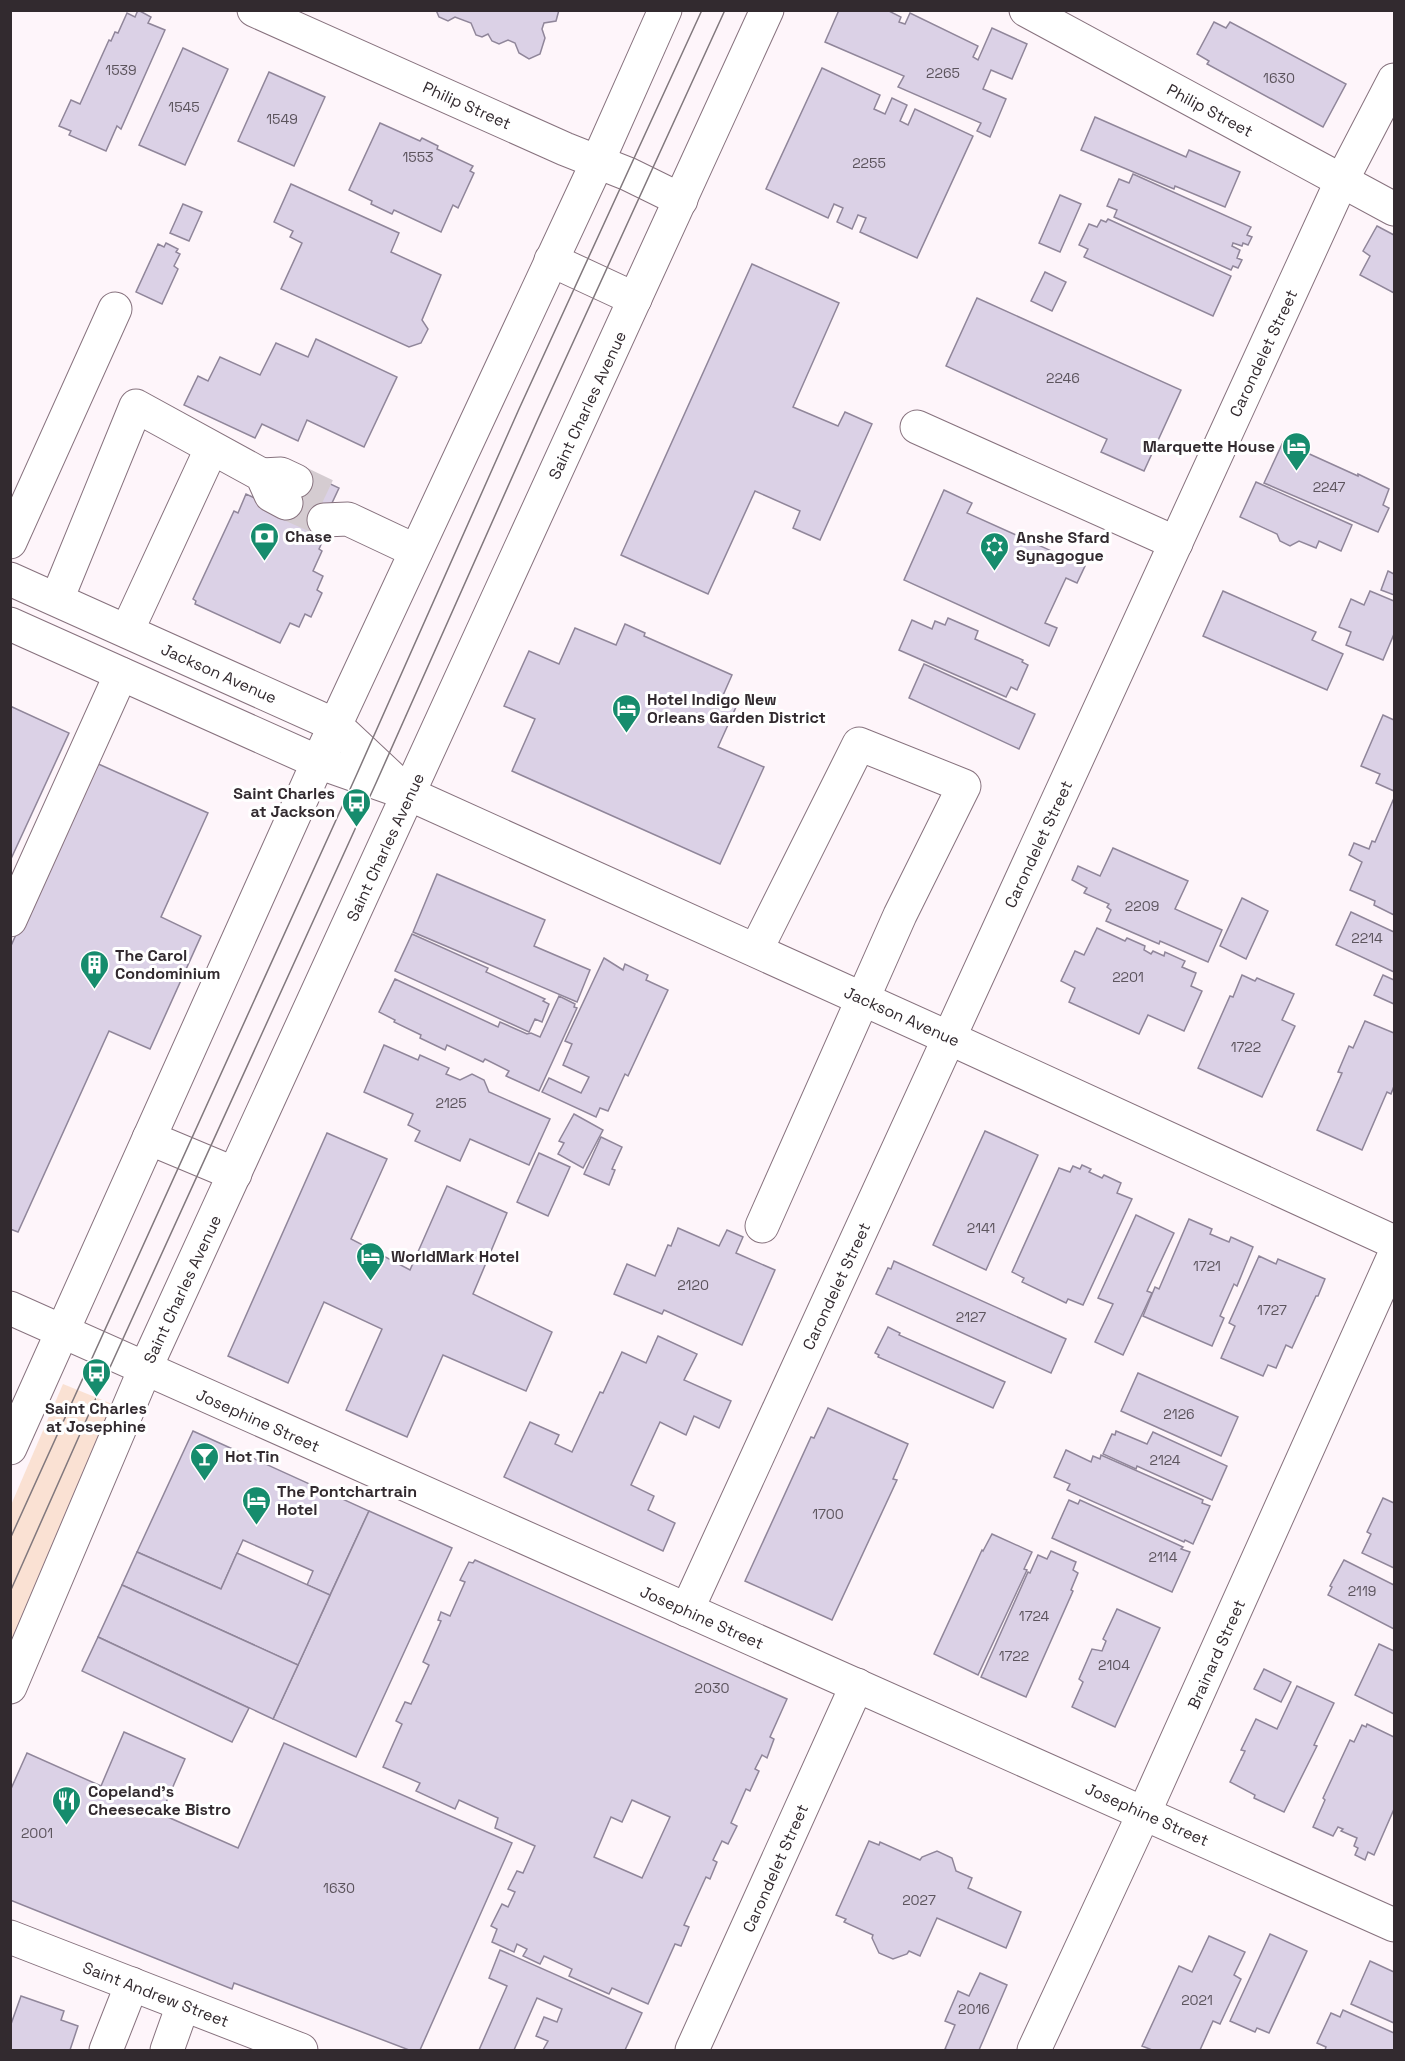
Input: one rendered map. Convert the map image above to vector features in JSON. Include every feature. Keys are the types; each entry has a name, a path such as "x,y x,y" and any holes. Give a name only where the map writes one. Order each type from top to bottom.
{"street":[{"name":"Philip Street","path":"254,10 597,163 628,174 681,200"},
{"path":"10,1448 318,762 597,163 665,10"},
{"name":"Saint Charles Avenue","path":"10,1687 145,1369 767,10"},
{"name":"Philip Street","path":"1026,10 1395,209"},
{"name":"Carondelet Street","path":"687,1610 1342,180 1395,80"},
{"path":"551,260 635,299"},
{"path":"10,542 115,309"},
{"path":"57,600 136,406 262,475 271,495 291,492"},
{"path":"917,427 1176,543"},
{"path":"127,631 207,458"},
{"path":"335,513 416,551"},
{"name":"Jackson Avenue","path":"10,579 335,725 409,794"},
{"name":"Jackson Avenue","path":"10,624 318,762 409,794 1395,1242"},
{"path":"10,920 121,674"},
{"path":"756,950 860,744 964,786 900,915 762,1226"},
{"path":"150,1138 235,1174"},
{"name":"Brainard Street","path":"1034,2050 1144,1813 1395,1256"},
{"name":"Josephine Street","path":"10,1308 1395,1925"},
{"name":"Carondelet Street","path":"692,2050 857,1685"},
{"name":"Saint Andrew Street","path":"10,1937 301,2050"},
{"path":"106,2050 132,1984"},
{"path":"167,2050 183,2004"}],"shaded area":[{"path":"63,1384 117,1406 11,1643 11,1505"}],"building":[{"path":"138,10 151,17 148,23 165,30 121,129 117,126 106,151 69,135 71,131 59,126 71,100 80,104 109,40 111,41 115,32 118,33 127,13 135,17"},
{"path":"436,10 559,10 556,21 544,23 542,29 545,38 540,54 529,59 519,53 515,43 508,40 499,44 492,41 488,34 482,37 476,35 471,23 455,17 448,21 439,17"},
{"path":"839,10 887,10 901,17 899,22 905,24 910,13 978,46 973,57 978,60 992,28 1027,44 1012,79 991,70 983,89 1006,99 990,137 977,131 981,123 898,87 904,76 825,42"},
{"path":"1214,22 1226,28 1230,22 1346,84 1323,127 1207,64 1209,61 1197,54"},
{"path":"183,48 228,69 185,165 139,145"},
{"path":"822,68 880,95 874,109 885,114 892,98 907,105 900,121 908,125 915,109 973,136 917,258 860,232 866,218 858,215 852,229 837,222 843,208 834,204 828,218 766,189"},
{"path":"269,72 325,97 294,166 238,141"},
{"path":"1095,117 1186,157 1189,150 1240,172 1225,207 1175,186 1174,189 1081,150"},
{"path":"380,123 420,141 422,138 438,146 437,149 473,166 470,171 474,173 458,208 453,205 441,232 394,210 392,214 349,190"},
{"path":"1133,174 1251,227 1247,235 1252,237 1248,245 1233,243 1232,246 1240,250 1237,258 1242,260 1238,268 1233,266 1231,270 1114,217 1117,210 1107,206 1119,179 1129,183"},
{"path":"291,184 399,233 391,252 441,275 422,320 428,329 421,343 409,347 281,289 302,243 290,237 293,231 274,222"},
{"path":"1060,195 1081,204 1060,252 1039,243"},
{"path":"183,204 202,212 189,241 170,233"},
{"path":"1108,219 1231,276 1213,316 1084,257 1088,249 1079,245 1089,224 1097,227 1101,220 1106,222"},
{"path":"1377,226 1394,235 1394,293 1360,275 1370,256 1363,251"},
{"path":"166,243 178,249 176,252 180,254 174,266 178,269 162,304 136,292 158,244 164,247"},
{"path":"752,264 839,303 793,407 838,426 845,412 872,424 820,540 793,528 800,511 755,491 708,594 621,555"},
{"path":"1045,272 1066,282 1052,311 1031,301"},
{"path":"977,298 1181,390 1144,471 1101,452 1107,439 946,366"},
{"path":"316,339 397,377 364,447 307,420 298,441 262,424 255,438 184,405 198,376 208,381 220,357 260,375 276,343 308,357"},
{"path":"1283,442 1389,489 1383,505 1389,508 1378,532 1264,483"},
{"name":"Chase","path":"301,470 339,488 324,520 326,534 319,549 322,551 313,571 323,576 317,590 322,593 311,617 305,614 299,627 290,623 280,643 195,604 196,601 193,599 234,511 238,513 246,494 283,511"},
{"path":"1256,482 1352,525 1341,551 1319,541 1316,548 1299,541 1290,546 1280,541 1277,534 1240,517"},
{"name":"Anshe Sfard Synagogue","path":"944,490 972,503 967,513 1085,566 1077,583 1066,578 1045,623 1057,628 1049,646 904,580"},
{"path":"1388,571 1394,574 1394,595 1381,590"},
{"path":"1223,591 1316,632 1312,640 1343,654 1327,690 1203,636"},
{"path":"1370,591 1394,601 1394,634 1383,660 1346,645 1351,632 1339,627 1351,599 1364,605"},
{"path":"948,618 978,631 975,639 1023,660 1022,662 1028,665 1017,690 1011,687 1006,697 899,650 912,620 932,629 935,621 945,625"},
{"name":"Hotel Indigo New Orleans Garden District","path":"625,624 645,633 644,636 732,675 721,700 736,707 718,747 764,767 720,864 512,771 535,719 504,706 529,651 559,664 575,628 616,645"},
{"path":"924,664 1035,714 1019,749 909,698"},
{"path":"10,706 69,733 10,861"},
{"path":"1383,715 1394,720 1394,791 1376,783 1380,774 1361,766"},
{"name":"The Carol Condominium","path":"94,762 208,813 161,917 201,936 150,1049 109,1031 18,1232 10,1229 10,948"},
{"path":"1394,798 1394,915 1374,905 1375,901 1350,890 1362,862 1349,855 1354,843 1369,849 1372,841 1375,842"},
{"path":"1113,848 1188,881 1175,909 1222,930 1208,962 1106,921 1111,910 1107,907 1109,904 1084,893 1087,888 1072,880 1078,866 1100,876"},
{"path":"437,874 545,920 534,946 590,970 577,1002 413,932"},
{"path":"1242,898 1268,911 1246,959 1220,946"},
{"path":"1351,912 1394,932 1394,972 1336,945"},
{"path":"1097,928 1125,941 1127,938 1145,946 1144,950 1151,954 1153,951 1164,956 1165,952 1185,961 1182,967 1196,973 1191,986 1202,991 1184,1031 1148,1015 1139,1034 1069,1002 1075,988 1061,981 1075,951 1084,955"},
{"path":"412,934 488,968 486,972 545,999 543,1001 549,1004 542,1022 535,1019 529,1032 395,971"},
{"path":"604,958 623,970 625,964 648,975 646,980 668,990 628,1076 625,1074 608,1111 600,1108 596,1117 542,1092 549,1078 581,1093 589,1077 563,1065 572,1044 565,1041"},
{"path":"1242,975 1255,981 1257,978 1294,994 1282,1020 1295,1026 1262,1097 1198,1068 1230,996 1233,997"},
{"path":"1383,975 1394,980 1394,1004 1374,995"},
{"path":"395,979 498,1027 500,1022 540,1037 559,996 575,1004 574,1007 577,1008 539,1091 506,1076 509,1071 485,1059 483,1062 447,1045 445,1050 420,1038 421,1035 379,1012"},
{"path":"1365,1021 1394,1033 1394,1086 1391,1094 1387,1092 1362,1150 1317,1130 1342,1073 1338,1072 1349,1046 1353,1048"},
{"path":"384,1045 418,1060 420,1055 449,1068 446,1074 460,1080 472,1074 484,1080 489,1092 550,1119 529,1165 470,1139 460,1161 415,1141 420,1131 408,1125 413,1114 364,1092"},
{"path":"574,1114 603,1130 583,1168 558,1154 564,1143 559,1141"},
{"path":"985,1131 1038,1155 986,1270 933,1245"},
{"name":"WorldMark Hotel","path":"327,1133 387,1159 351,1239 410,1270 447,1186 507,1213 473,1294 552,1332 526,1391 443,1355 407,1437 346,1410 382,1329 324,1302 288,1383 228,1356"},
{"path":"601,1137 622,1147 612,1169 615,1170 609,1185 584,1174"},
{"path":"539,1153 570,1167 548,1216 517,1202"},
{"path":"1082,1165 1091,1169 1089,1172 1102,1178 1104,1175 1121,1183 1117,1193 1132,1199 1083,1305 1068,1299 1066,1303 1022,1282 1024,1278 1012,1272 1059,1168 1070,1172 1073,1166 1080,1169"},
{"path":"1136,1215 1174,1233 1147,1291 1152,1293 1123,1355 1095,1342 1113,1304 1098,1298"},
{"path":"1189,1219 1212,1229 1210,1234 1229,1242 1231,1237 1253,1247 1237,1286 1234,1284 1220,1316 1224,1318 1212,1346 1143,1316 1155,1287 1159,1289"},
{"path":"678,1228 719,1246 727,1230 743,1237 736,1253 775,1270 742,1345 664,1310 662,1314 614,1294 627,1264 655,1276"},
{"path":"1259,1256 1276,1264 1278,1259 1325,1279 1292,1348 1286,1345 1276,1368 1268,1365 1263,1376 1221,1358 1235,1326 1229,1323"},
{"path":"894,1261 1066,1339 1051,1373 876,1294 888,1268 891,1269"},
{"path":"888,1327 900,1333 899,1335 1005,1382 993,1408 878,1357 879,1355 875,1353"},
{"path":"658,1336 697,1354 684,1380 731,1401 719,1428 694,1416 686,1435 660,1422 631,1485 654,1496 648,1510 675,1523 663,1551 504,1477 530,1422 559,1435 555,1444 572,1452 622,1352 646,1363"},
{"path":"1138,1373 1238,1417 1221,1456 1121,1411"},
{"path":"828,1408 908,1444 893,1479 897,1480 832,1620 745,1581 811,1437 814,1438"},
{"name":"The Pontchartrain Hotel","path":"193,1431 369,1511 330,1595 307,1585 313,1571 243,1540 221,1589 137,1552"},
{"path":"1116,1431 1147,1444 1153,1432 1227,1466 1212,1500 1137,1466 1136,1469 1103,1454 1112,1434 1115,1435"},
{"path":"1066,1450 1091,1462 1093,1456 1100,1459 1101,1455 1203,1500 1202,1503 1210,1506 1193,1544 1067,1490 1070,1484 1054,1477"},
{"path":"1383,1498 1394,1503 1394,1568 1362,1553 1371,1534 1367,1532"},
{"path":"1069,1500 1078,1504 1080,1500 1190,1552 1172,1592 1052,1538"},
{"path":"369,1511 452,1548 356,1757 273,1719"},
{"path":"992,1534 1032,1552 1024,1569 1027,1570 978,1675 934,1654 982,1550"},
{"path":"1051,1551 1076,1562 1073,1570 1078,1573 1071,1590 1073,1591 1026,1697 981,1677 1028,1572 1030,1573 1038,1555 1047,1559"},
{"path":"137,1552 221,1589 237,1553 330,1595 298,1665 122,1585"},
{"path":"475,1560 787,1699 770,1737 774,1739 767,1758 762,1755 755,1769 759,1771 750,1791 746,1789 731,1823 737,1826 728,1844 722,1841 713,1860 717,1862 710,1879 706,1877 684,1925 689,1927 681,1946 675,1944 648,2004 612,1988 609,1994 569,1976 572,1969 544,1956 540,1964 523,1956 527,1949 517,1944 514,1952 492,1942 497,1929 491,1926 502,1904 508,1907 515,1892 508,1889 517,1871 523,1873 535,1846 495,1828 498,1818 459,1800 455,1809 416,1791 420,1783 383,1767 402,1724 396,1721 405,1702 411,1704 429,1665 423,1662 441,1621 438,1620 441,1612 450,1616 465,1582 460,1580 469,1562 473,1563","holes":["632,1800 670,1817 642,1878 594,1857 611,1817 622,1822"]},
{"path":"1344,1560 1394,1585 1394,1629 1328,1595 1332,1587 1330,1586"},
{"path":"122,1585 298,1665 273,1719 98,1637"},
{"path":"1117,1609 1160,1628 1115,1727 1072,1707 1083,1682 1079,1679 1092,1649 1102,1651 1106,1641 1103,1639"},
{"path":"98,1637 249,1708 232,1742 82,1671"},
{"path":"1379,1644 1394,1651 1394,1714 1355,1695"},
{"path":"1264,1669 1291,1682 1281,1702 1254,1689"},
{"path":"1297,1686 1334,1703 1314,1745 1317,1746 1284,1812 1254,1798 1255,1795 1230,1782 1245,1751 1241,1750 1256,1719 1277,1729"},
{"path":"1367,1724 1394,1737 1394,1809 1374,1855 1368,1852 1365,1860 1355,1855 1358,1848 1354,1846 1357,1838 1341,1831 1343,1829 1338,1827 1333,1836 1313,1827 1325,1800 1323,1798 1350,1740 1354,1742 1362,1725 1366,1727"},
{"path":"124,1732 185,1759 161,1814 238,1848 284,1743 512,1843 420,2050 409,2050 234,1983 232,1989 10,1900 10,1791 27,1753 101,1786"},
{"path":"869,1841 879,1845 880,1842 920,1860 937,1851 952,1858 956,1871 972,1878 968,1888 1021,1912 1006,1948 937,1918 920,1956 909,1951 893,1959 879,1953 872,1938 873,1935 844,1922 846,1919 836,1915"},
{"path":"1270,1934 1307,1951 1269,2033 1257,2028 1255,2032 1230,2021"},
{"path":"1209,1936 1245,1952 1234,1975 1241,1979 1220,2024 1213,2021 1200,2050 1152,2050 1142,2046 1179,1966 1192,1972"},
{"path":"500,1950 642,2013 625,2050 543,2050 548,2041 536,2036 544,2017 557,2022 562,2009 537,1998 514,2050 479,2050 507,1986 489,1978"},
{"path":"1370,1961 1394,1972 1394,2023 1351,2004"},
{"path":"980,1973 1007,1985 979,2050 945,2049 955,2025 945,2021 958,1991 969,1996"},
{"path":"21,1996 64,2011 61,2020 78,2026 70,2050 10,2050 10,2027"},
{"path":"1343,2010 1394,2033 1394,2050 1325,2050 1326,2047 1317,2043 1331,2013 1340,2017"}],"tunnel":[{"path":"296,481 334,499"},
{"path":"286,503 324,520"}],"tram line":[{"path":"10,1539 356,776 519,409 702,10"},
{"path":"10,1592 538,419 725,10"}],"place":[{"name":"Marquette House","path":"1296,472"},
{"name":"Chase","path":"264,562"},
{"name":"Anshe Sfard Synagogue","path":"995,572"},
{"name":"Hotel Indigo New Orleans Garden District","path":"626,734"},
{"name":"Saint Charles at Jackson","path":"356,828"},
{"name":"The Carol Condominium","path":"94,990"},
{"name":"WorldMark Hotel","path":"370,1282"},
{"name":"Saint Charles at Josephine","path":"96,1398"},
{"name":"Hot Tin","path":"204,1482"},
{"name":"The Pontchartrain Hotel","path":"256,1526"},
{"name":"Copeland's Cheesecake Bistro","path":"67,1826"}]}
